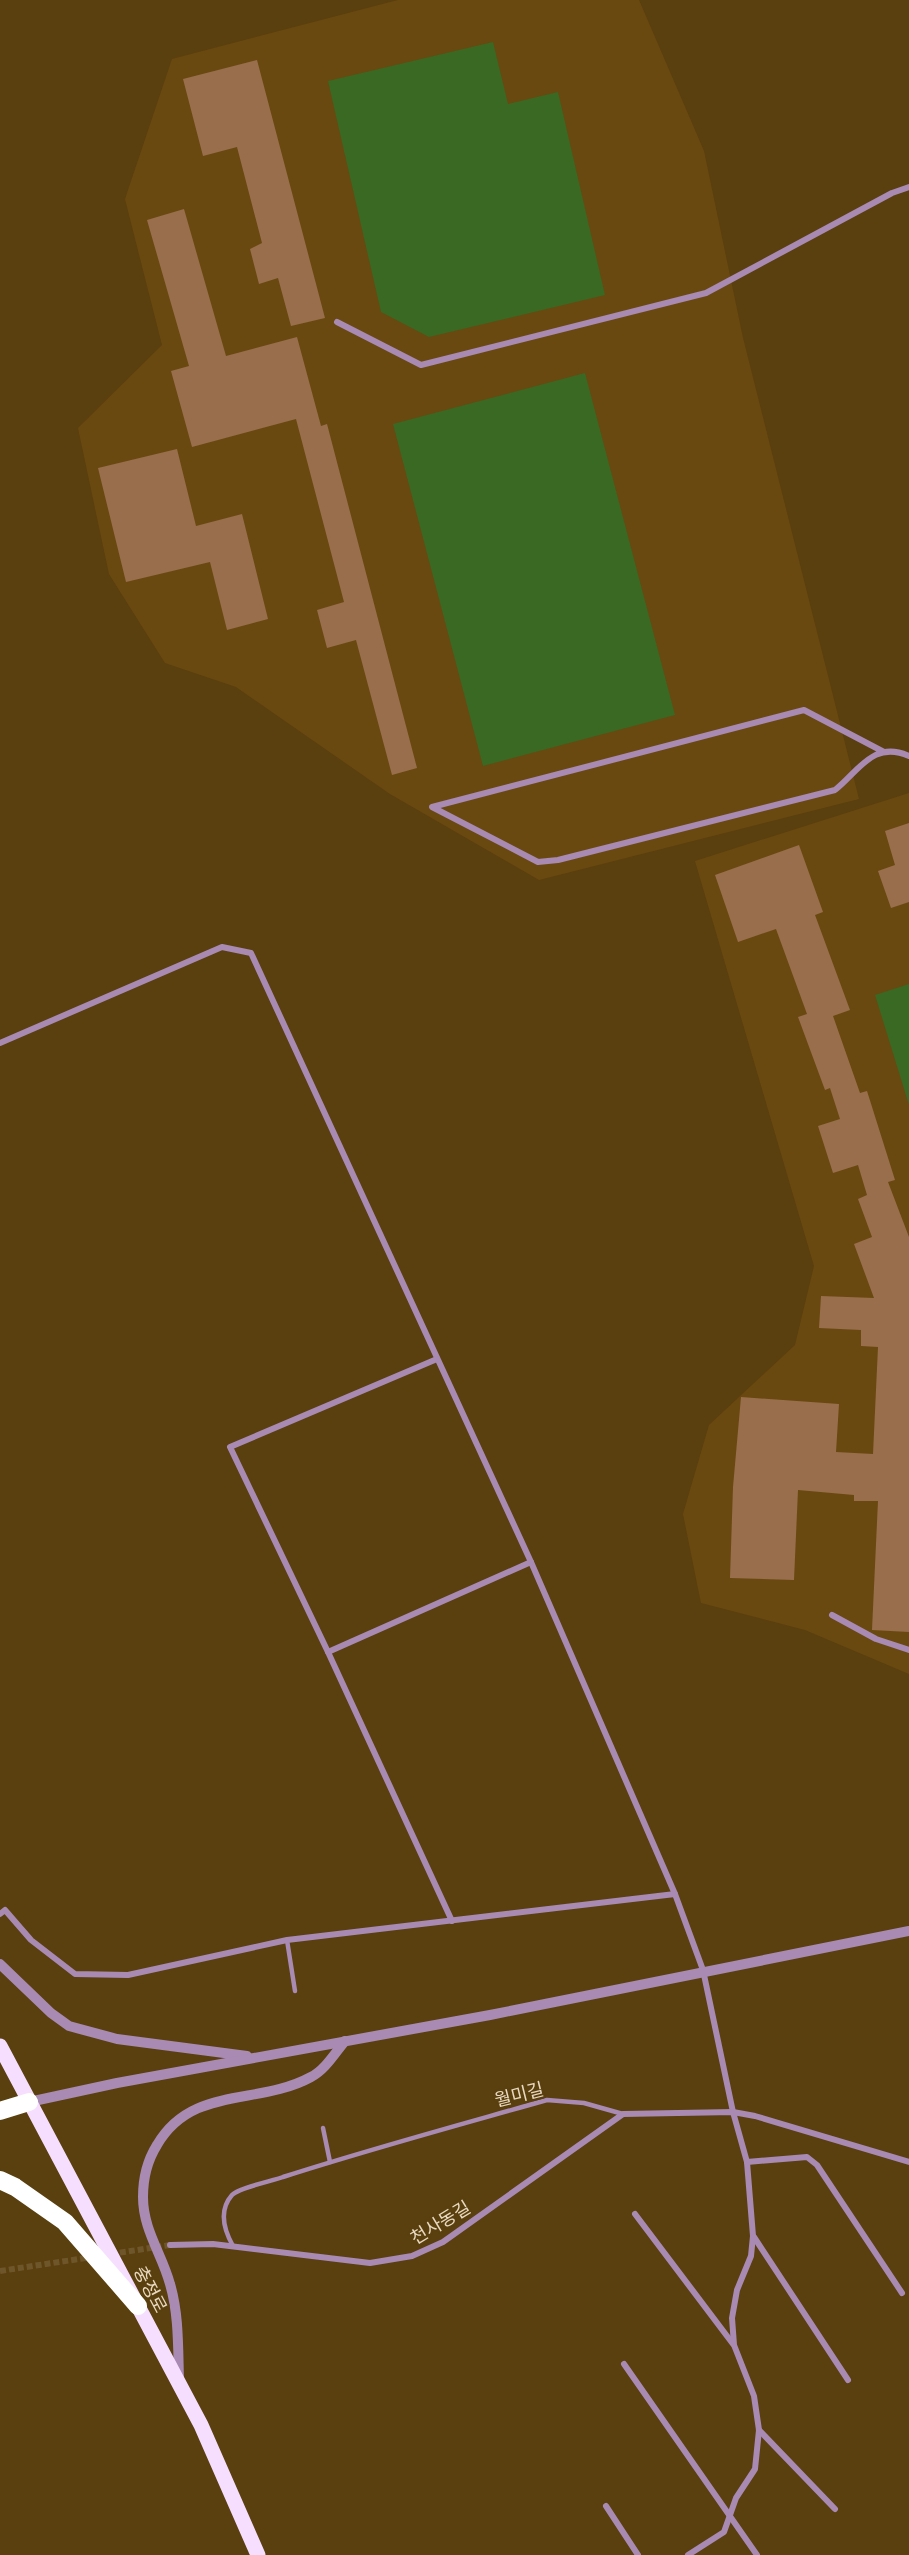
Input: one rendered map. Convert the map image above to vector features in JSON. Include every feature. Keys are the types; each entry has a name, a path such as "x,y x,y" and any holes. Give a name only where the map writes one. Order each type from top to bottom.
{"highway":[{"path":"0,2110 29,2102"},
{"path":"0,2180 15,2187 65,2222 138,2307"}],"main road":[{"name":"충정로","path":"0,2046 201,2425 258,2555"}],"street":[{"path":"337,322 421,365 706,293 892,193 909,188"},
{"path":"884,752 804,710 432,807 538,862 558,860 835,790 852,777 868,757 884,752 902,753 909,756"},
{"path":"0,1043 222,947 251,953 531,1562 675,1894 703,1970 733,2112 747,2162 753,2236 751,2256 737,2290 732,2318 734,2345"},
{"path":"437,1359 230,1447 452,1921"},
{"path":"328,1652 531,1562"},
{"path":"832,1615 876,1639 909,1650"},
{"path":"0,1914 5,1910 31,1940 75,1974 128,1975 287,1940 675,1894"},
{"path":"29,2102 117,2083 490,2015 703,1970 909,1931"},
{"path":"0,1964 51,2013 69,2026 117,2039 259,2057"},
{"path":"179,2383 175,2309 170,2283 143,2215 143,2194 149,2159 166,2130 197,2107 291,2086 313,2077 345,2041"},
{"name":"월미길","path":"623,2114 733,2112 755,2116 909,2162"},
{"name":"천사동길","path":"170,2245 233,2246 370,2263 412,2256 443,2242 623,2114"},
{"path":"747,2162 790,2157 807,2157 812,2161 902,2293"},
{"path":"635,2214 734,2345 754,2396 759,2430 755,2469 736,2498 724,2532 688,2555"},
{"path":"753,2236 848,2380"},
{"path":"624,2364 757,2555"},
{"path":"759,2430 835,2509"},
{"path":"606,2506 638,2555"}],"lane":[{"path":"287,1940 295,1991"},
{"name":"월미길","path":"233,2246 226,2234 223,2216 224,2208 233,2193 330,2162 547,2100 584,2103 623,2114"},
{"path":"323,2128 330,2162"}],"shaded area":[{"path":"398,0 639,0 704,151 743,338 859,799 539,880 390,794 236,687 165,663 109,574 78,428 162,345 125,199 172,59"},
{"path":"909,793 909,1674 805,1630 701,1603 683,1514 709,1425 795,1345 814,1266 695,861"}],"green space":[{"path":"493,42 508,104 558,92 605,295 429,337 381,312 328,81"},
{"path":"585,373 675,715 483,766 393,424"},
{"path":"909,984 909,1105 875,995"}],"building":[{"path":"257,60 325,318 291,326 278,278 259,284 250,249 262,243 237,147 203,156 183,79"},
{"path":"184,209 226,356 297,337 321,426 327,424 417,768 392,775 356,640 327,648 317,610 344,602 296,419 192,447 171,371 189,366 147,220"},
{"path":"177,449 196,526 242,514 268,619 227,630 210,562 126,582 98,468"},
{"path":"909,823 909,902 891,908 878,871 895,865 885,831"},
{"path":"799,845 823,912 815,915 850,1010 833,1016 860,1093 867,1091 895,1180 888,1182 909,1237 909,1632 872,1630 878,1501 854,1501 854,1495 798,1490 794,1580 730,1578 733,1487 741,1397 839,1404 836,1452 873,1454 878,1347 861,1346 861,1330 819,1328 821,1296 874,1298 854,1244 872,1237 858,1199 867,1195 858,1165 833,1173 818,1126 840,1119 830,1088 825,1090 798,1017 807,1014 776,929 738,942 715,875"}],"tunnel":[{"path":"111,2254 170,2245"},
{"path":"0,2271 92,2257"}]}
